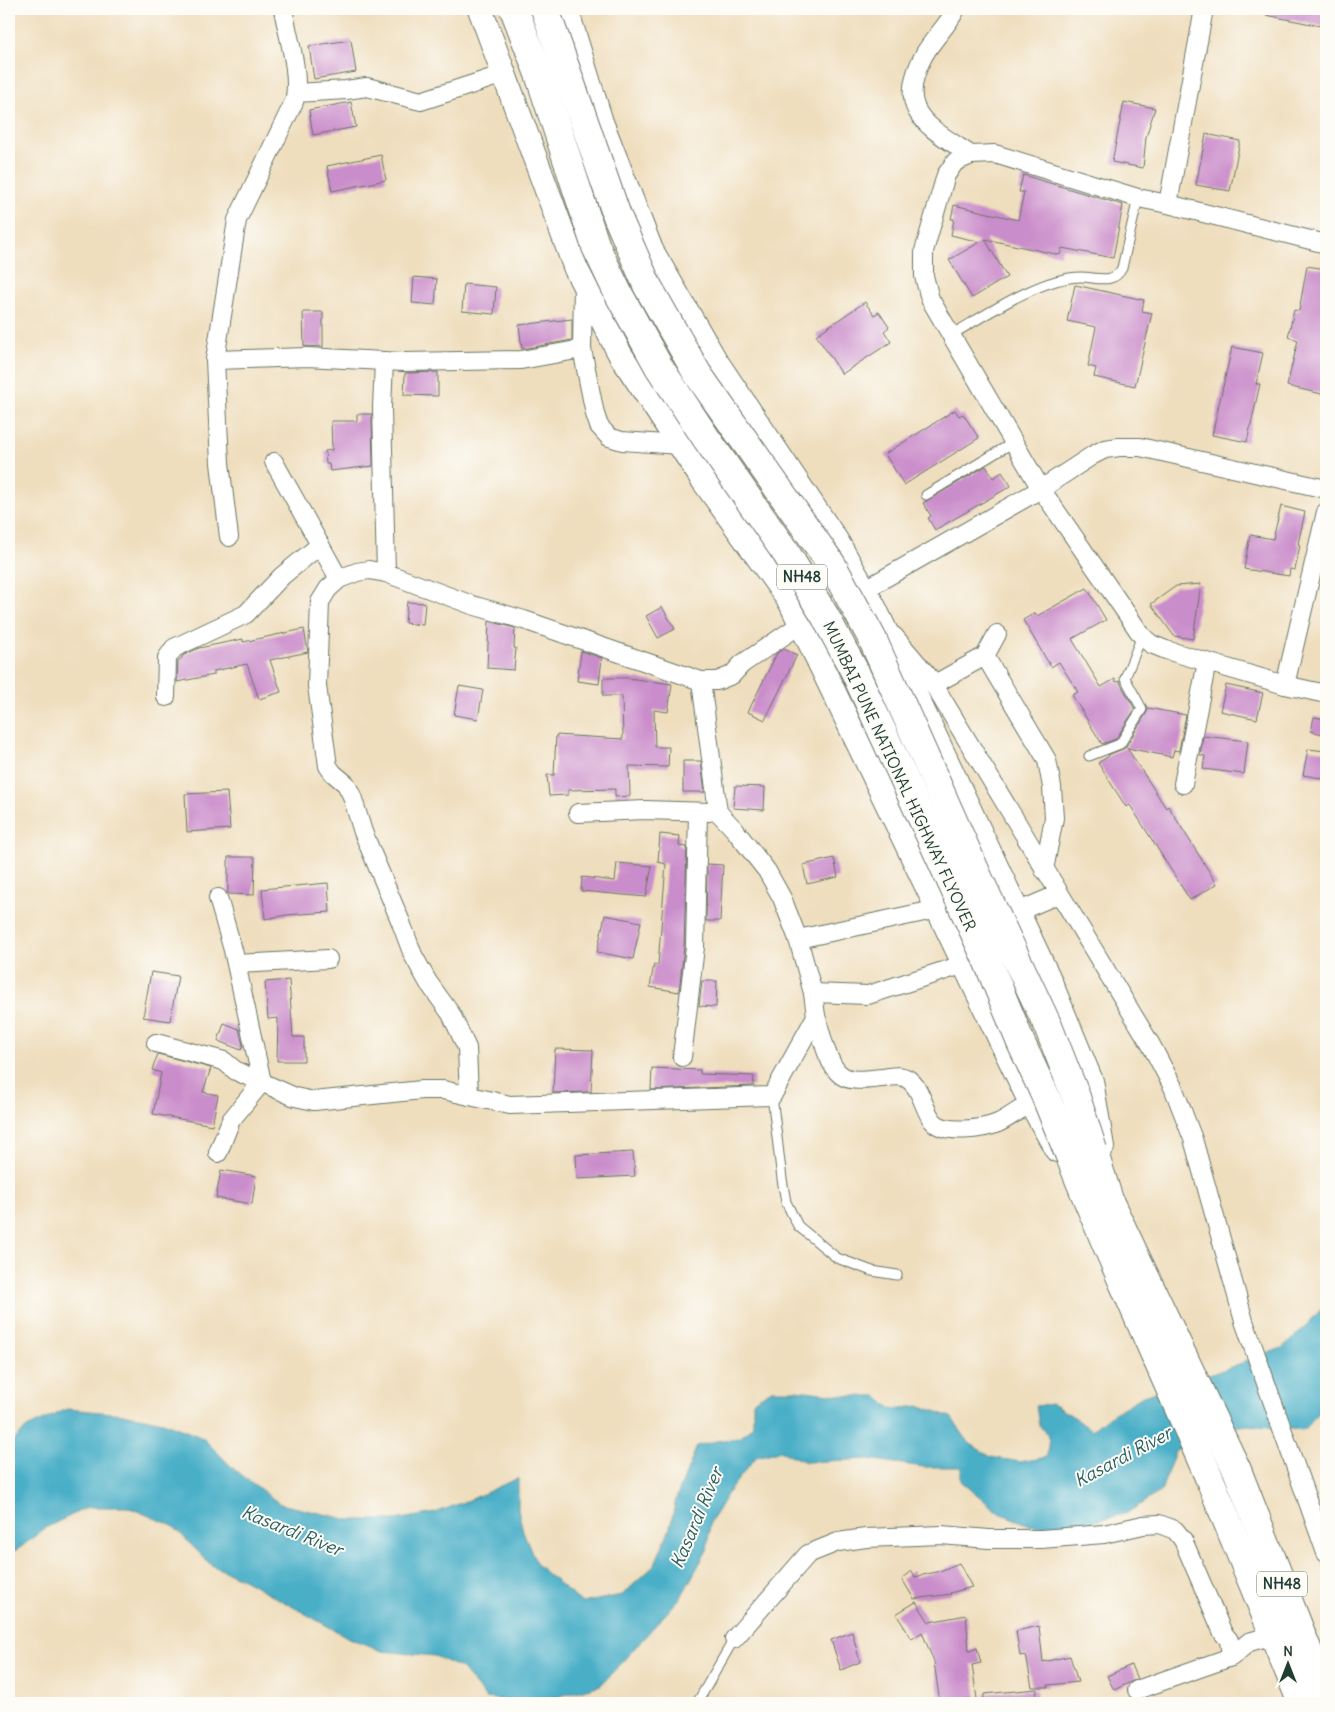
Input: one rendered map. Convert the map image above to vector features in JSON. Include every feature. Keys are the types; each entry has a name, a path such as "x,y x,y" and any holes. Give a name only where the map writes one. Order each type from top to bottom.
{"highway":[{"name":"MUMBAI PUNE NATIONAL HIGHWAY FLYOVER","path":"514,9 539,74 596,247 618,293 659,367 786,553 825,616 855,672 987,960 1021,1044 1046,1094 1082,1154 1101,1206"},
{"name":"MUMBAI PUNE NATIONAL HIGHWAY FLYOVER","path":"545,9 617,216 647,285 697,373 832,566 872,638 979,879 1048,1026 1076,1097 1082,1154"},
{"name":"NH48","path":"1101,1206 1170,1325 1237,1470 1326,1697"},
{"name":"NH48","path":"1101,1206 1146,1338 1211,1482 1302,1703"}],"main road":[{"path":"480,9 569,251 583,284 620,354 703,480 791,603 1030,1103 1101,1206"},
{"path":"566,9 601,122 651,250 715,360 837,542 864,590 880,620 1048,977 1091,1082 1101,1206"}],"street":[{"path":"229,537 220,463 216,360 237,220 294,102 296,93 296,80 283,9"},
{"path":"956,9 926,53 912,83 912,99 919,116 930,128 971,155"},
{"path":"1168,204 1204,9"},
{"path":"296,93 367,87 421,100 504,74"},
{"path":"1326,244 1138,198 995,154 971,155 955,162 946,175 924,251 924,276 930,299 1041,489 1142,636 1151,644 1207,662 1285,685 1326,694"},
{"path":"583,284 582,350 599,426 608,437 622,441 680,445"},
{"path":"216,360 306,357 384,361 521,360 582,350"},
{"path":"384,361 382,408 386,573"},
{"path":"469,1096 467,1048 452,1014 428,982 413,955 367,841 352,796 346,784 328,766 316,686 320,602 328,589 339,579 369,570 386,573 472,605 524,620 701,681 717,681 732,675 742,664 801,624 1041,489 1093,455 1105,450 1119,447 1140,447 1326,490"},
{"path":"274,462 339,579"},
{"path":"1285,685 1326,512"},
{"path":"166,697 167,658 174,648 246,614 282,576 320,545"},
{"path":"880,620 929,677 1151,1045 1173,1088 1193,1139 1244,1321 1326,1553"},
{"path":"933,685 985,656 997,634"},
{"path":"985,656 1048,760 1054,818 1044,870"},
{"path":"1183,784 1207,662"},
{"path":"701,681 718,812 767,871 782,898 798,938 813,993 816,1016 831,1064 841,1075 861,1080 898,1076 908,1079 917,1090 933,1122 941,1128 954,1130 972,1129 999,1123 1030,1103"},
{"path":"578,813 645,810 718,812"},
{"path":"682,1057 695,947 698,812"},
{"path":"1017,912 1059,894"},
{"path":"218,898 237,964 262,1082"},
{"path":"798,938 938,910"},
{"path":"237,964 328,960"},
{"path":"813,993 868,995 965,964"},
{"path":"156,1043 224,1061 236,1071 295,1097 314,1101 422,1090 443,1090 510,1105 772,1096 816,1016"},
{"path":"218,1153 231,1120 262,1082"},
{"path":"734,1639 808,1554 838,1542 866,1538 941,1535 989,1539 1042,1539 1104,1534 1143,1525 1159,1524 1175,1530 1183,1540 1223,1633 1229,1640 1231,1657"},
{"path":"1136,1690 1231,1657 1249,1642 1274,1635"}],"lane":[{"path":"951,335 1022,294 1040,287 1068,278 1110,279 1118,276 1122,268 1138,198"},
{"path":"926,494 1014,442"},
{"path":"1089,756 1120,744 1142,710 1125,678 1142,636"},
{"path":"772,1096 786,1202 798,1226 837,1258 872,1271 897,1275"},
{"path":"697,1703 734,1639"}],"water":[{"name":"Kasardi River","path":"1326,1304 1326,1405 1303,1430 1247,1425 1226,1428 1175,1451 1161,1491 1127,1513 1100,1520 1060,1526 1033,1526 999,1513 961,1481 961,1467 924,1467 868,1459 806,1462 780,1451 756,1457 729,1491 710,1523 707,1550 681,1597 601,1685 553,1698 515,1701 486,1698 462,1669 435,1656 382,1651 347,1637 243,1579 211,1565 173,1526 128,1507 88,1507 45,1528 9,1554 9,1445 27,1428 67,1409 123,1414 163,1422 203,1438 235,1470 280,1504 350,1520 395,1520 435,1513 518,1478 518,1510 523,1531 537,1565 582,1603 622,1595 654,1566 670,1528 676,1499 697,1446 740,1438 753,1425 753,1401 772,1390 796,1390 849,1396 876,1396 892,1409 921,1406 951,1417 969,1443 991,1457 1020,1462 1047,1457 1049,1436 1039,1425 1036,1406 1052,1404 1092,1430 1108,1417 1143,1396 1204,1377 1282,1348"}],"building":[{"path":"1267,9 1326,9 1326,27 1266,15"},
{"path":"351,40 356,72 314,79 309,46"},
{"path":"351,102 356,127 313,135 309,110"},
{"path":"1124,102 1155,108 1146,137 1143,168 1112,162"},
{"path":"1206,134 1240,141 1230,191 1196,185"},
{"path":"381,155 386,180 332,191 327,166"},
{"path":"1023,175 1123,205 1113,258 1062,248 1060,255 985,239 1007,277 972,298 949,260 980,242 951,235 954,219 951,219 954,205 1018,220 1024,192 1019,192"},
{"path":"1307,266 1326,269 1326,395 1287,386 1298,340 1288,337 1294,310 1299,311"},
{"path":"414,277 437,279 435,305 412,303"},
{"path":"464,284 496,287 494,314 462,311"},
{"path":"1075,285 1144,300 1142,311 1152,313 1135,386 1094,377 1096,368 1088,366 1096,327 1067,321"},
{"path":"865,302 874,315 879,312 889,327 884,331 891,342 842,374 816,335"},
{"path":"303,312 323,312 323,347 304,346"},
{"path":"572,319 572,340 522,349 519,325"},
{"path":"1232,347 1263,353 1256,384 1260,384 1247,442 1212,435"},
{"path":"438,372 438,396 404,395 405,373"},
{"path":"955,410 959,416 963,414 979,438 904,485 885,454"},
{"path":"357,414 372,414 373,466 330,471 329,464 326,464 325,451 332,450 331,421 357,421"},
{"path":"986,466 993,478 1002,472 1011,486 935,530 928,518 931,516 923,503"},
{"path":"1281,506 1305,512 1295,570 1290,569 1289,576 1244,569 1250,535 1273,539"},
{"path":"1201,584 1193,639 1174,636 1151,604 1176,586"},
{"path":"1087,588 1106,620 1072,639 1101,687 1115,679 1116,682 1119,681 1135,709 1116,739 1102,744 1072,695 1078,692 1059,662 1051,667 1023,620 1035,613 1037,616"},
{"path":"407,602 425,603 423,625 405,623"},
{"path":"662,607 675,629 658,638 646,616"},
{"path":"489,621 515,628 514,670 487,668"},
{"path":"304,629 308,652 270,660 281,692 259,699 247,664 214,671 214,675 177,682 178,661 182,656 199,648 243,639 243,642"},
{"path":"784,649 797,655 765,720 748,712 777,653"},
{"path":"581,651 602,658 599,684 577,681"},
{"path":"603,678 628,678 672,684 668,712 654,710 655,747 669,747 668,767 629,766 630,796 615,797 615,789 568,790 568,795 549,796 547,775 554,775 556,735 623,739 622,696 603,696"},
{"path":"1226,685 1263,693 1257,719 1220,711"},
{"path":"459,686 483,690 478,719 454,715"},
{"path":"1148,708 1186,715 1179,751 1174,750 1172,757 1127,748 1166,808 1168,806 1217,884 1190,900 1130,805 1126,807 1098,763 1108,755 1125,748"},
{"path":"1314,717 1326,719 1326,735 1311,731"},
{"path":"1203,736 1248,741 1244,774 1203,769 1205,756 1200,755"},
{"path":"1308,749 1326,751 1326,779 1303,775"},
{"path":"683,761 701,761 705,792 683,792"},
{"path":"735,786 765,787 764,810 733,808"},
{"path":"227,792 230,829 187,832 185,794"},
{"path":"660,834 680,836 679,846 687,847 684,946 679,992 650,987 654,964 658,965 666,864 658,862"},
{"path":"228,857 255,857 254,895 228,894"},
{"path":"834,858 838,877 807,884 803,865"},
{"path":"617,863 652,866 646,897 581,891 582,877 615,881"},
{"path":"707,864 723,865 720,921 706,921"},
{"path":"328,883 330,912 287,915 265,919 262,889"},
{"path":"605,915 641,922 633,959 597,952"},
{"path":"151,972 178,976 170,1021 143,1017"},
{"path":"289,980 293,1037 304,1037 304,1061 277,1061 278,1018 268,1019 265,982"},
{"path":"702,981 717,981 716,1007 699,1006"},
{"path":"224,1023 239,1029 243,1045 241,1050 218,1041"},
{"path":"555,1049 593,1050 591,1092 553,1093"},
{"path":"158,1054 211,1068 203,1092 218,1095 212,1125 153,1114 161,1073 152,1070"},
{"path":"652,1068 700,1070 700,1074 754,1076 753,1086 651,1090"},
{"path":"633,1152 635,1176 577,1179 576,1155"},
{"path":"221,1170 256,1176 252,1204 216,1198"},
{"path":"959,1563 972,1587 951,1594 914,1599 902,1579 912,1571 915,1577 940,1571"},
{"path":"916,1602 929,1622 966,1615 969,1651 977,1648 981,1663 972,1665 977,1699 940,1703 934,1662 922,1632 912,1639 896,1614"},
{"path":"1039,1626 1043,1662 1070,1656 1078,1682 1048,1685 1048,1687 1032,1687 1026,1655 1020,1656 1016,1631"},
{"path":"852,1632 860,1662 841,1670 831,1640"},
{"path":"1131,1665 1137,1679 1114,1690 1107,1676"},
{"path":"1037,1689 1036,1703 984,1703 984,1694"}]}
